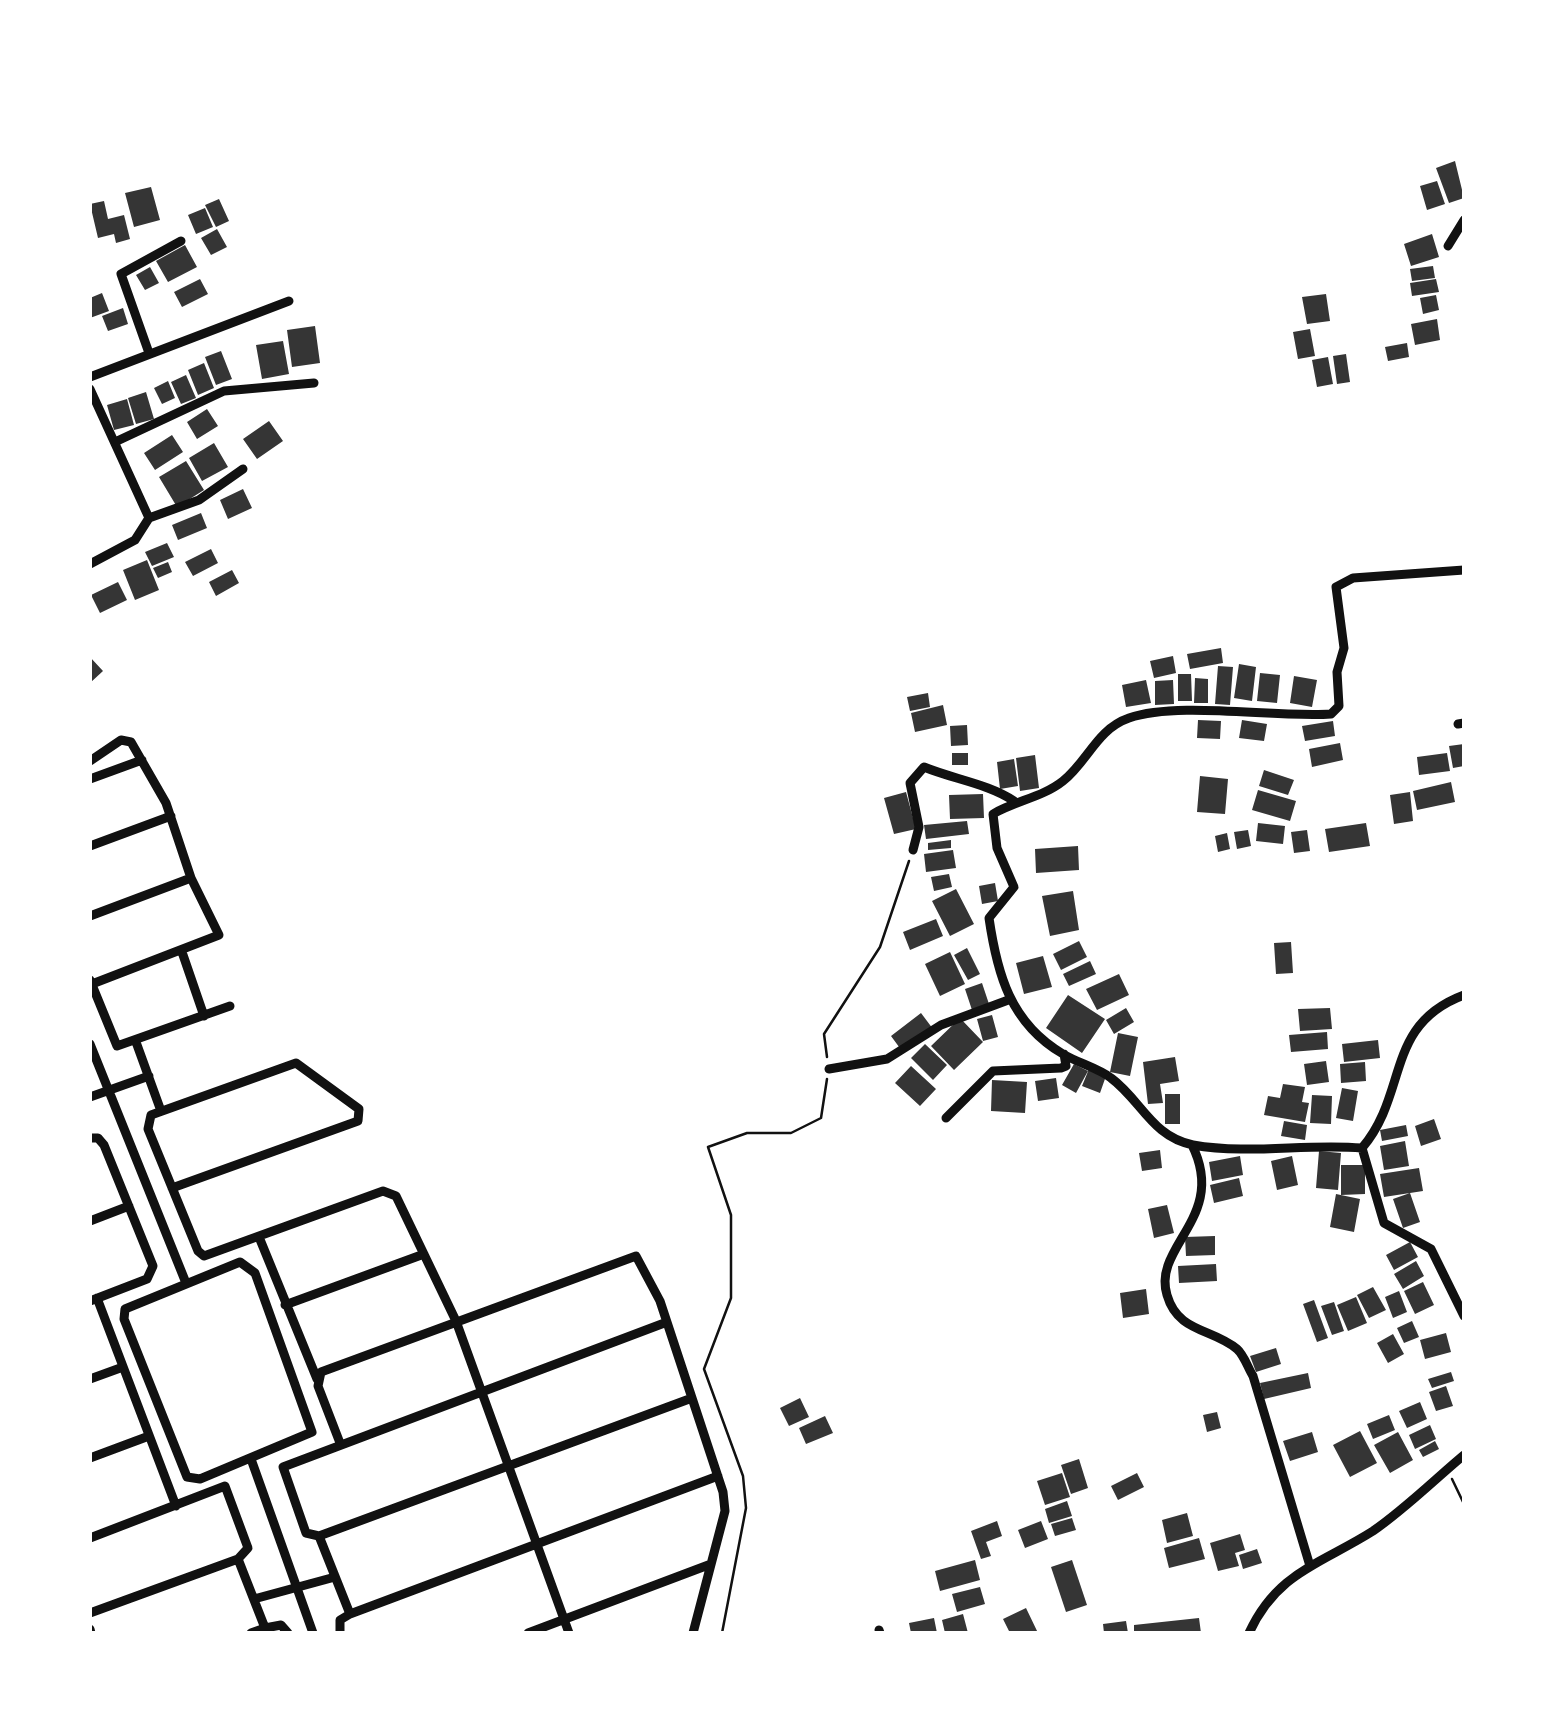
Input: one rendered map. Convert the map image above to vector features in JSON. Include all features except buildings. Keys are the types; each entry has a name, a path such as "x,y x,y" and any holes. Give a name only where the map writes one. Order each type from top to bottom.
{"street":[{"path":"1448,246 1464,220"},
{"path":"149,353 121,274 181,241"},
{"path":"90,377 289,301"},
{"path":"115,442 224,391 314,383"},
{"path":"90,390 149,518"},
{"path":"90,564 135,540 149,518 199,500 243,470"},
{"path":"1464,570 1354,578 1336,587 1344,648 1337,672 1339,706 1330,714 1211,711 1133,717 1109,727 1065,780 993,814 997,848 1014,887 989,918 998,976 1041,1036 1064,1054 1110,1076 1145,1118 1163,1132 1192,1145 1362,1148 1377,1131 1417,1025 1436,1007 1464,995"},
{"path":"90,760 127,739 170,816 191,878 219,935 182,952 91,981 114,1042 117,1046 136,1042 230,1006"},
{"path":"90,779 142,760"},
{"path":"913,850 919,827 910,782 924,767 999,791 1014,801"},
{"path":"90,846 170,816"},
{"path":"90,916 191,878"},
{"path":"182,952 204,1016"},
{"path":"829,1070 887,1059 941,1024 1011,998"},
{"path":"136,1042 161,1111"},
{"path":"90,1044 186,1283"},
{"path":"946,1118 993,1071 1061,1068 1066,1066 1064,1054"},
{"path":"172,1188 358,1121 359,1109 296,1064 151,1115 148,1129 172,1188 198,1251 204,1256 390,1192 456,1322 570,1633"},
{"path":"90,1097 148,1076"},
{"path":"90,1138 98,1138 104,1145 153,1274 94,1300 176,1506"},
{"path":"1192,1145 1205,1170 1200,1205 1164,1278 1167,1298 1182,1323 1238,1350 1253,1376 1310,1566"},
{"path":"1362,1148 1384,1223 1431,1249 1464,1316"},
{"path":"90,1221 129,1206"},
{"path":"259,1237 340,1443"},
{"path":"285,1305 424,1254"},
{"path":"318,1379 322,1372 636,1256 667,1322 718,1476 725,1511 693,1633"},
{"path":"240,1262 249,1265 312,1424 304,1439 251,1459 200,1479 187,1478 124,1319 125,1309 131,1304 240,1262"},
{"path":"667,1322 283,1467 306,1533 319,1536 692,1398"},
{"path":"90,1380 123,1367"},
{"path":"90,1458 149,1436"},
{"path":"1250,1633 1266,1600 1282,1583 1375,1530 1464,1455"},
{"path":"251,1459 313,1633"},
{"path":"340,1633 340,1620 350,1614 718,1476"},
{"path":"90,1538 225,1486 248,1548 238,1559 90,1614"},
{"path":"319,1536 350,1614"},
{"path":"238,1559 265,1628"},
{"path":"528,1633 711,1564"},
{"path":"254,1599 335,1577"},
{"path":"251,1633 281,1625 288,1633"}],"path":[{"path":"722,1633 746,1508 743,1476 704,1369 731,1298 731,1215 708,1146 747,1133 791,1134 821,1118 829,1070 824,1034 880,948 913,850"},
{"path":"1448,1468 1464,1504"}]}
